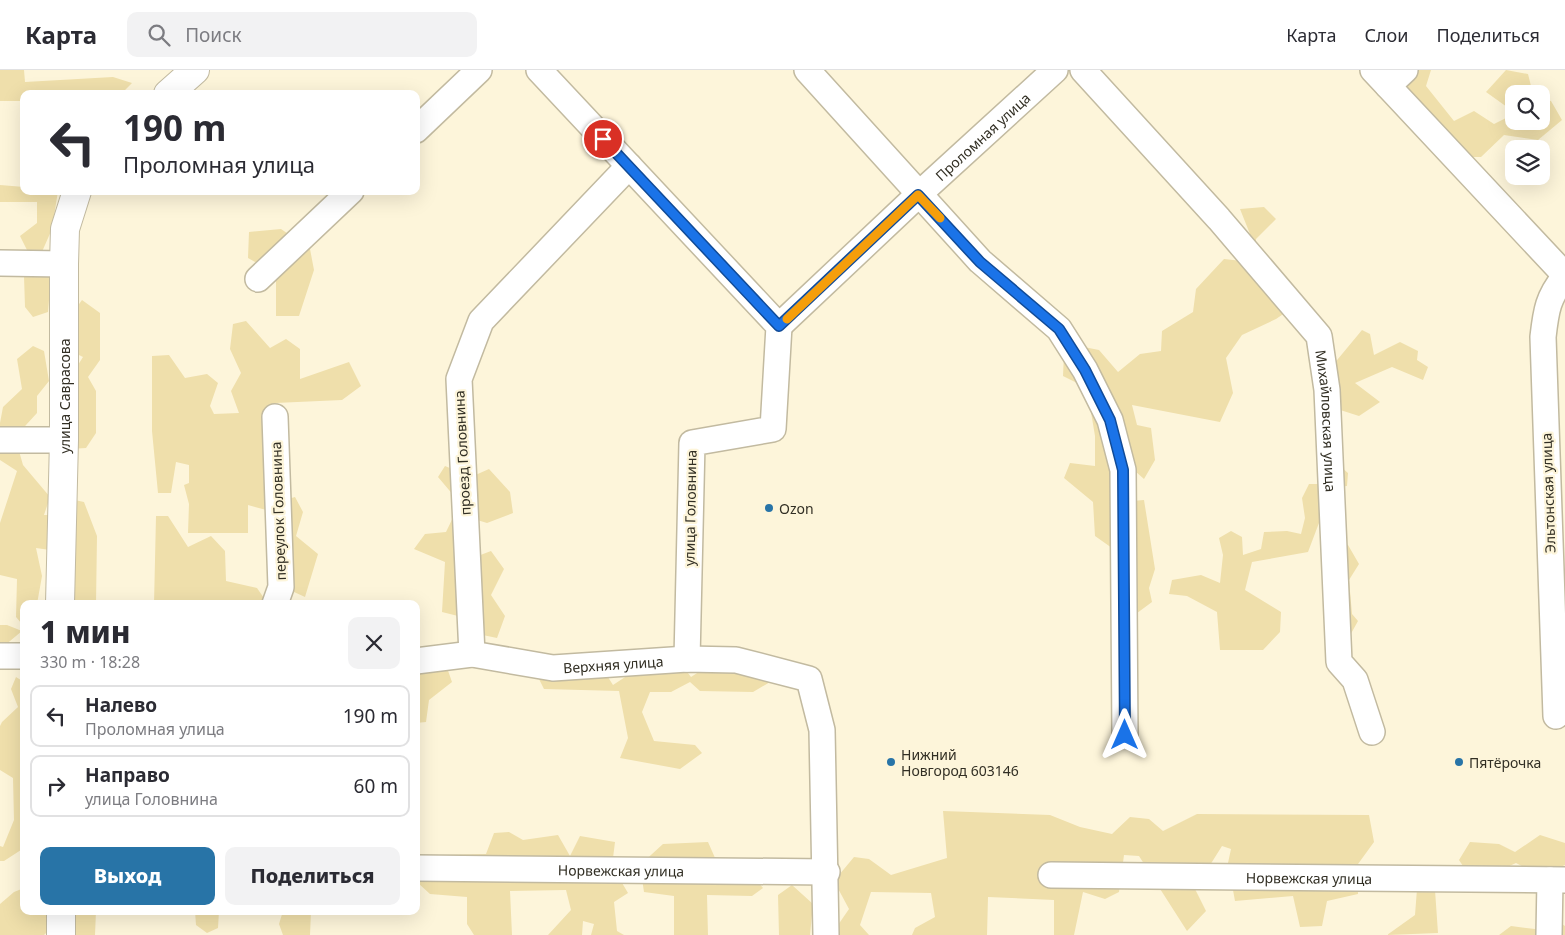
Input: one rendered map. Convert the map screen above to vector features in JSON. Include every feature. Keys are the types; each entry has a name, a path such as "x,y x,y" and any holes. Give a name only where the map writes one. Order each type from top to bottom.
{"street":[{"path":"172,90 195,70"},
{"path":"420,126 480,70"},
{"path":"539,70 779,326"},
{"path":"807,70 980,262 1059,329 1085,370 1110,420 1123,470 1125,735"},
{"name":"Проломная улица","path":"779,326 918,195 1055,70"},
{"name":"Михайловская улица","path":"1083,70 1219,219 1319,336 1327,390 1338,662 1355,680 1372,732"},
{"name":"Эльтонская улица","path":"1389,75 1565,275 1546,305 1542,337 1556,716"},
{"name":"проезд Головнина","path":"472,654 459,378 480,321 629,166"},
{"name":"улица Саврасова","path":"60,600 64,440 65,229 76,195"},
{"path":"258,279 347,195"},
{"path":"0,263 64,264"},
{"name":"улица Головнина","path":"687,659 692,442 773,429 779,326"},
{"name":"переулок Головнина","path":"276,417 281,587 276,600"},
{"path":"0,440 64,440"},
{"name":"Верхняя улица","path":"420,660 472,654 553,668 687,659 736,660 809,679 822,730 827,872"},
{"path":"0,656 20,656"},
{"name":"Норвежская улица","path":"420,868 827,872"},
{"path":"826,935 827,872"},
{"name":"Норвежская улица","path":"1051,875 1558,880"},
{"path":"1549,935 1558,880"},
{"path":"60,915 60,935"}],"shaded area":[{"path":"0,70 24,70 25,82 113,77 132,83 125,90 20,90 20,101 0,101"},
{"path":"1406,70 1431,70 1426,86 1454,121 1474,111 1494,124 1505,118 1505,130 1550,130 1538,140 1504,135 1481,157 1462,157 1404,84"},
{"path":"1506,70 1528,74 1531,85 1505,85 1505,106 1486,92"},
{"path":"1550,101 1551,101 1562,120 1550,130"},
{"path":"0,185 20,187 20,195 57,195 52,229 41,254 27,250 20,236 37,223 37,202 0,202"},
{"path":"1264,207 1276,219 1256,239 1256,272 1298,304 1276,319 1242,335 1226,358 1233,393 1220,422 1132,405 1137,425 1151,428 1155,460 1144,479 1127,464 1119,502 1144,500 1155,569 1149,588 1152,602 1129,619 1129,560 1095,536 1093,502 1064,478 1070,463 1095,466 1095,436 1087,388 1063,376 1064,354 1079,346 1099,350 1118,372 1140,354 1161,351 1162,331 1193,312 1196,289 1224,259 1242,261 1250,234 1240,209"},
{"path":"281,229 310,249 314,270 299,316 276,316 276,274 248,258 249,232"},
{"path":"0,258 51,276 48,312 33,317 25,307 24,276 0,277"},
{"path":"82,300 100,313 100,360 88,377 96,391 96,433 86,448 70,449 61,392 83,357 69,350 69,318"},
{"path":"246,321 270,348 286,339 300,349 300,379 349,362 361,386 342,400 275,403 281,425 270,511 248,505 248,533 188,533 189,504 184,485 189,483 189,465 176,462 171,493 158,493 152,431 152,356 169,355 185,378 207,374 218,383 210,406 214,414 239,413 231,391 241,373 230,349 233,324"},
{"path":"1362,330 1370,334 1374,355 1400,342 1418,351 1417,360 1428,367 1423,380 1392,367 1355,383 1380,402 1359,416 1334,408 1328,371"},
{"path":"33,346 44,351 49,381 37,396 37,413 15,437 23,465 50,497 44,515 58,515 70,499 84,502 97,536 96,600 64,600 57,551 36,548 42,576 38,600 20,600 20,622 16,617 17,579 0,575 0,523 17,471 0,460 0,423 3,407 22,389 17,359"},
{"path":"1334,461 1348,473 1347,486 1324,488 1325,507 1308,552 1252,562 1245,590 1281,612 1280,632 1263,650 1220,650 1217,612 1187,596 1169,594 1172,580 1201,575 1220,583 1223,555 1219,538 1231,531 1242,537 1243,555 1261,549 1264,532 1287,531 1301,534 1305,518 1302,498 1309,484 1322,484"},
{"path":"445,466 471,477 489,469 510,492 513,513 487,523 461,515 462,562 491,551 504,569 491,595 505,616 497,638 478,634 466,618 442,612 445,562 414,549 425,534 446,532 460,503 438,477"},
{"path":"295,497 303,512 296,536 318,554 305,597 270,581 281,501"},
{"path":"156,516 168,516 188,547 211,536 225,551 226,581 257,588 265,600 154,600"},
{"path":"1327,541 1348,545 1359,564 1349,580 1352,614 1358,621 1348,639"},
{"path":"0,625 7,625 20,630 20,633 4,646 0,646"},
{"path":"445,662 452,682 429,700 426,722 420,723 420,665"},
{"path":"648,662 681,664 691,677 714,662 777,678 753,692 700,691 690,682 671,692 650,692 642,712 654,741 695,745 702,753 680,769 620,758 628,738 619,691 544,689 538,677 599,663 613,685"},
{"path":"16,677 20,680 20,851 4,861 0,861 0,846 3,847 14,820 13,778 0,770 0,726 18,707 11,689"},
{"path":"943,811 1050,815 1080,827 1112,834 1130,817 1149,819 1163,831 1197,814 1369,815 1374,842 1358,864 1358,894 1327,901 1322,926 1300,927 1293,896 1235,901 1228,863 1231,849 1222,846 1195,889 1206,911 1187,931 1139,856 1124,855 1119,892 1105,899 1083,892 1074,935 1054,935 1054,900 988,897 987,935 912,935 915,928 935,917 931,893 871,892 860,925 869,935 839,935 838,925 849,909 834,881 854,857 869,859 891,875 947,858"},
{"path":"509,832 523,840 558,835 570,856 580,836 615,842 612,866 628,893 614,902 617,931 624,935 591,935 594,924 583,921 582,935 548,935 571,910 566,890 510,891 512,935 474,935 467,924 467,897 430,894 420,885 420,880 440,855 486,854 494,833"},
{"path":"1540,835 1565,843 1565,865 1541,876 1516,863 1490,875 1469,875 1459,860 1470,842 1499,844 1515,852"},
{"path":"708,842 723,876 753,876 763,888 752,896 707,895 708,935 674,935 674,896 644,892 640,865 663,844"},
{"path":"792,885 813,904 810,935 779,935 778,895"},
{"path":"1417,889 1435,890 1438,933 1387,935 1415,915"},
{"path":"20,890 20,915 55,915 54,925 44,935 0,935 0,904 14,892"},
{"path":"60,915 96,915 95,935 60,935"},
{"path":"195,915 219,915 218,928 207,933 196,925"},
{"path":"282,915 311,915 310,935 283,935 279,924"},
{"path":"1554,919 1565,926 1565,935 1499,935 1511,926 1535,929"}],"slow traffic":[{"path":"787,319 918,195 940,218"}],"place":[{"name":"Ozon","path":"769,508"},
{"name":"Нижний Новгород 603146","path":"891,762"},
{"name":"Пятёрочка","path":"1459,762"}],"route":[{"path":"603,139 779,326 918,195 980,262 1026,299 1059,329 1085,370 1110,420 1123,470 1125,735"}]}
